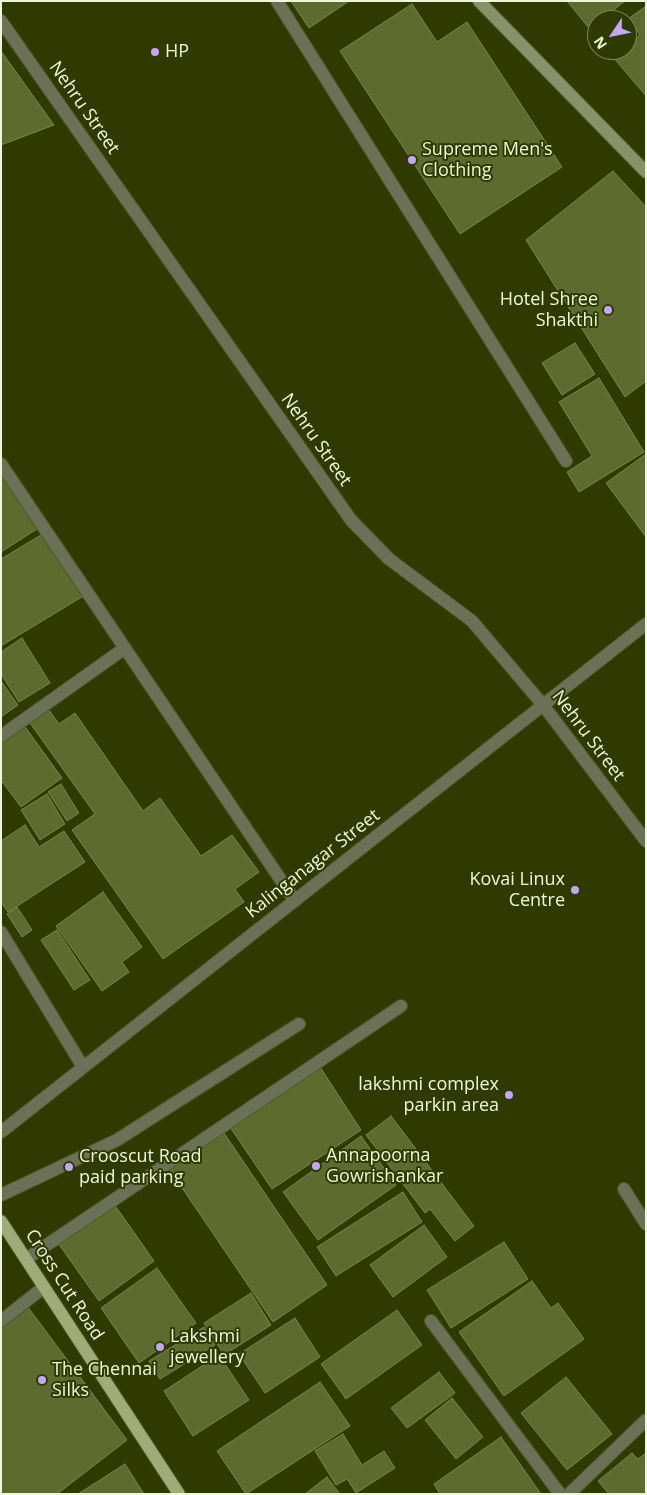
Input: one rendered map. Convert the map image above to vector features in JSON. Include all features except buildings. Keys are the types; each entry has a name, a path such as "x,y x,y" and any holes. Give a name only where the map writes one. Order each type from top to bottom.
{"main road":[{"path":"479,1 646,172"},
{"name":"Cross Cut Road","path":"1,1221 180,1494"}],"street":[{"path":"276,1 566,461"},
{"name":"Nehru Street","path":"1,21 351,520 389,560 472,621 543,705 646,840"},
{"path":"1,464 295,901"},
{"name":"Kalinganagar Street","path":"1,1132 646,624"},
{"path":"1,736 125,648"},
{"path":"1,932 84,1067"},
{"path":"26,1259 401,1006"},
{"path":"1,1195 117,1140 299,1024"},
{"path":"624,1189 646,1224"},
{"path":"1,1320 44,1287"},
{"path":"431,1321 560,1494"},
{"path":"569,1494 646,1420"}],"place":[{"name":"HP","path":"155,52"},
{"name":"Supreme Men's Clothing","path":"412,160"},
{"name":"Hotel Shree Shakthi","path":"608,310"},
{"name":"Kovai Linux Centre","path":"575,890"},
{"name":"lakshmi complex parkin area","path":"509,1095"},
{"name":"Annapoorna Gowrishankar","path":"316,1166"},
{"name":"Crooscut Road paid parking","path":"69,1167"},
{"name":"Lakshmi jewellery","path":"160,1347"},
{"name":"The Chennai Silks","path":"42,1380"}]}
